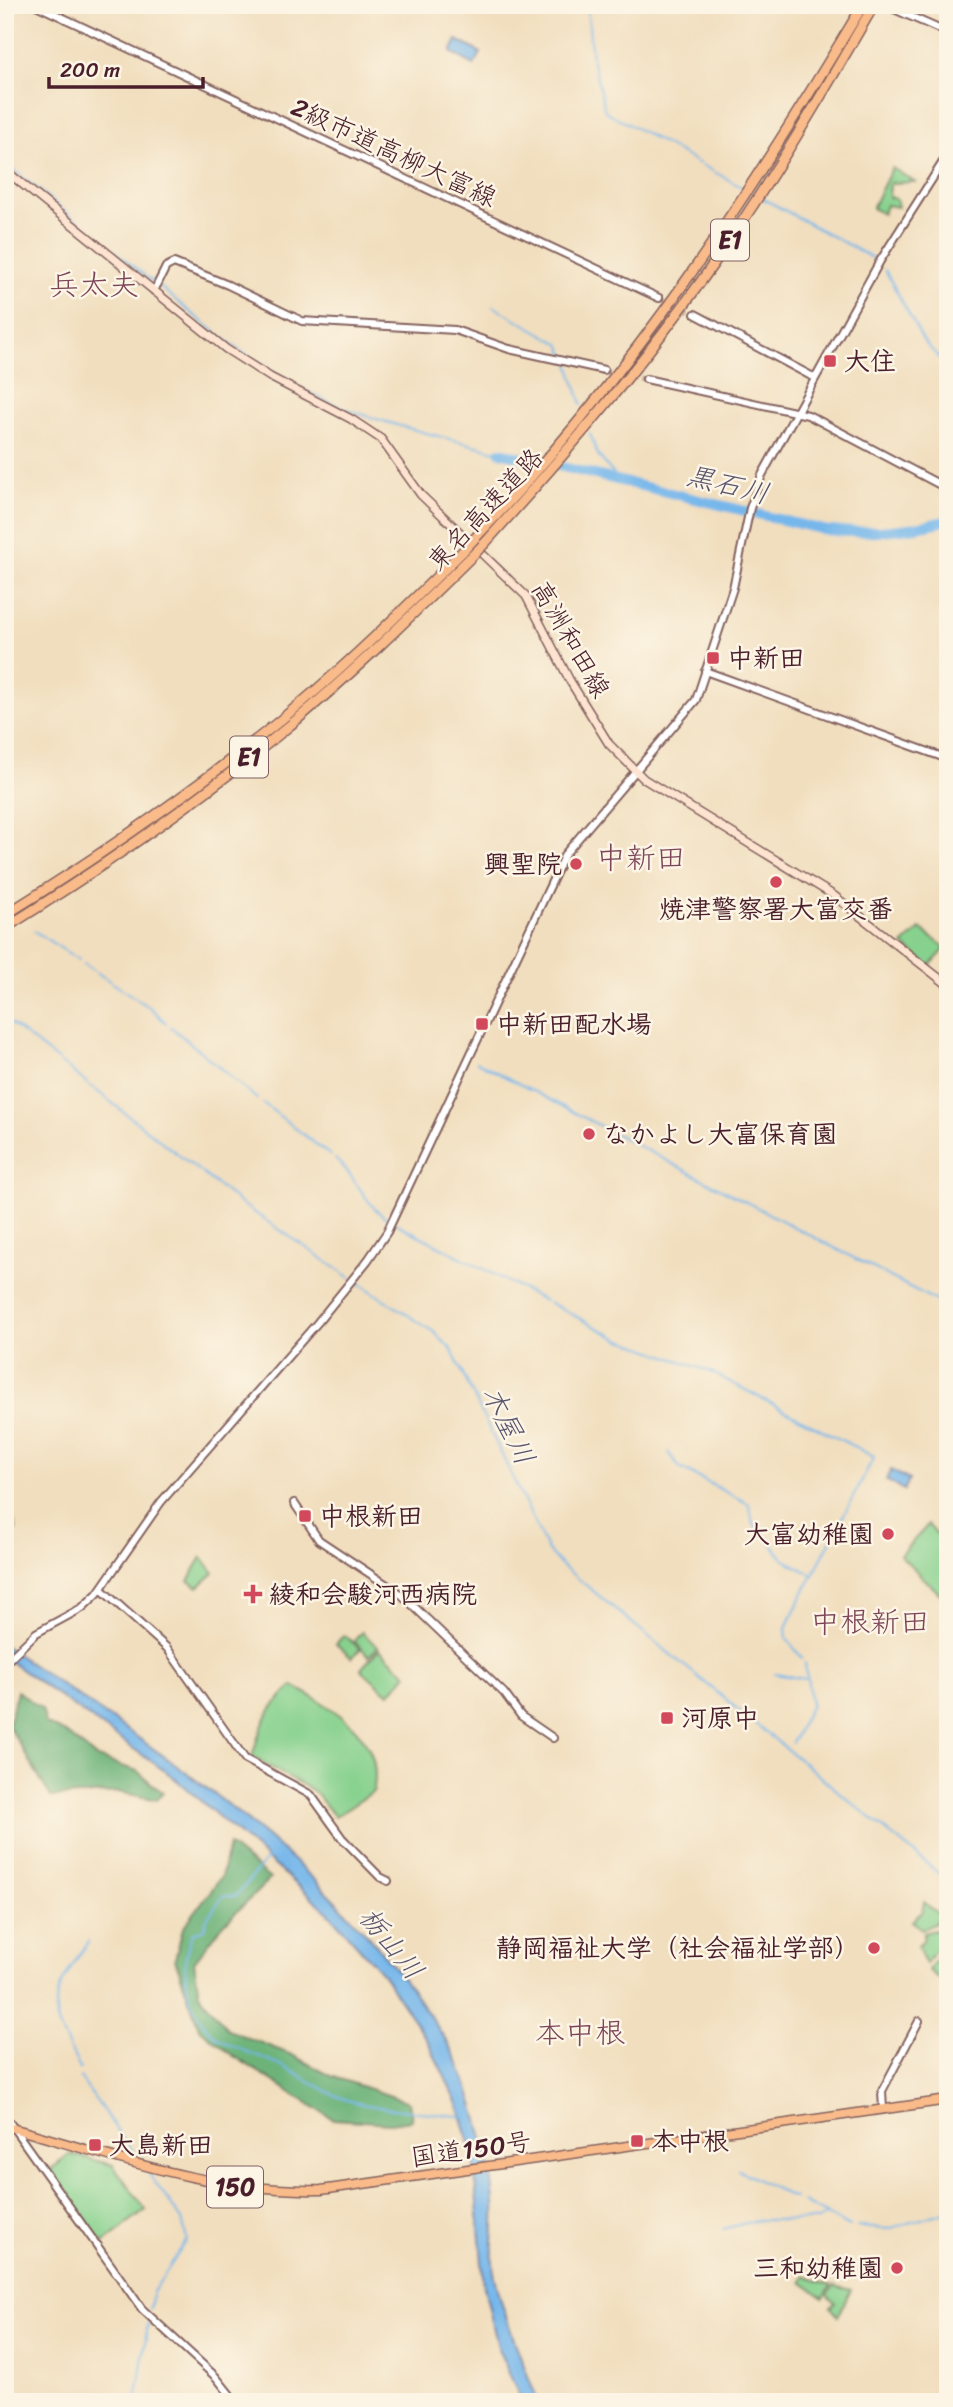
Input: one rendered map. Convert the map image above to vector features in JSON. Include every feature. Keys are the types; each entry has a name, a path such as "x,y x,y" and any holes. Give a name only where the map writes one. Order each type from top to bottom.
{"highway":[{"name":"東名高速道路","path":"5,915 122,839 253,742 346,664 467,554 478,535 540,468 556,457 638,350 728,224 863,5"},
{"name":"東名高速道路","path":"5,928 128,848 281,733 397,629 646,356 714,263 776,170 874,5"},
{"name":"国道150号","path":"9,2127 176,2175 239,2188 321,2190 948,2100"}],"main road":[{"name":"高洲和田線","path":"5,170 226,349 270,377 351,419 381,439 421,495 526,596 586,709 608,744 635,772 834,895 948,985"}],"street":[{"name":"2級市道高柳大富線","path":"36,5 659,298"},
{"path":"887,6 948,33"},
{"path":"5,1663 25,1643 50,1624 82,1608 101,1589 161,1502 353,1280 394,1220 565,854 691,709 734,587 750,508 762,475 887,250 948,154"},
{"path":"154,291 166,267 174,263 228,285 302,321 455,330 509,349 604,370"},
{"path":"695,314 816,378"},
{"path":"646,380 797,411 948,489"},
{"path":"705,671 948,759"},
{"path":"294,1503 319,1540 402,1595 504,1693 521,1716 553,1738"},
{"path":"101,1589 167,1648 245,1759 311,1795 342,1838 380,1877 388,1881"},
{"path":"883,2109 882,2091 919,2021"},
{"path":"5,2116 9,2127 142,2309 216,2377 236,2402"}],"green space":[{"path":"892,168 915,182 890,183 889,197 896,199 898,207 886,205 883,214 872,208"},
{"path":"920,929 946,948 930,966 903,945"},
{"path":"5,1497 16,1529 5,1531"},
{"path":"928,1525 948,1545 948,1591 941,1595 900,1555"},
{"path":"202,1557 214,1573 198,1587 188,1581"},
{"path":"362,1632 378,1647 369,1656 354,1641"},
{"path":"344,1635 360,1649 352,1658 336,1644"},
{"path":"379,1649 407,1674 389,1694 361,1669"},
{"path":"293,1686 340,1715 364,1741 372,1756 375,1773 373,1792 335,1817 314,1791 252,1757 266,1718"},
{"path":"17,1691 42,1709 46,1724 66,1733 97,1758 137,1771 163,1793 157,1800 119,1792 51,1797 8,1725"},
{"path":"229,1845 270,1879 223,1925 194,1962 199,1994 228,2030 292,2055 331,2076 409,2102 412,2120 390,2123 333,2119 232,2055 199,2028 175,1959 183,1928 221,1877"},
{"path":"924,1902 941,1916 934,1924 922,1929 912,1921 922,1912"},
{"path":"934,1930 946,1936 925,1964 918,1946 923,1941 924,1933"},
{"path":"945,1948 948,1951 948,1986 928,1970"},
{"path":"69,2154 113,2165 146,2210 103,2243 51,2170"},
{"path":"804,2276 831,2286 824,2298 802,2282"},
{"path":"834,2286 851,2290 838,2316 831,2307 835,2303 828,2295"}],"water":[{"path":"457,40 481,53 474,65 451,52"},
{"path":"891,1470 909,1480 904,1490 886,1480"},
{"path":"5,1646 170,1761 274,1843 323,1888 369,1937 427,2011 462,2072 480,2128 493,2188 494,2272 508,2321 538,2402 522,2402 499,2351 484,2287 473,2154 458,2104 427,2040 382,1973 326,1910 172,1776 5,1658"}],"waterway":[{"path":"587,5 592,59 605,111 745,189"},
{"path":"5,163 154,283"},
{"path":"762,198 874,259"},
{"path":"885,270 924,342 948,367"},
{"path":"159,286 245,354 316,396 380,420 500,452"},
{"path":"493,306 560,344 567,359"},
{"path":"569,364 582,405"},
{"path":"590,434 598,455 619,481"},
{"name":"黒石川","path":"500,452 828,531 889,530 948,520"},
{"path":"34,931 79,960"},
{"path":"84,964 152,1009 166,1023"},
{"name":"木屋川","path":"5,1019 240,1203 351,1278"},
{"path":"171,1027 257,1099"},
{"path":"477,1062 948,1307"},
{"path":"263,1103 331,1156"},
{"path":"335,1159 373,1206 388,1219"},
{"path":"397,1224 545,1301"},
{"name":"木屋川","path":"356,1281 434,1332 451,1349 548,1551 560,1564 948,1881"},
{"path":"550,1303 619,1339 711,1372 874,1457 835,1532"},
{"path":"668,1452 680,1468 749,1504 753,1523 785,1560 813,1575"},
{"path":"802,1658 787,1639 786,1627 832,1538"},
{"path":"792,1743 811,1705 805,1663"},
{"path":"775,1674 805,1679"},
{"path":"267,1859 236,1896 223,1896 207,1918 204,1929 193,1933 188,1947 186,1977 188,1992 201,2020 211,2032 230,2045 275,2063 348,2100 384,2108 464,2117"},
{"path":"80,2069 58,2023 56,2012 59,1990 64,1979 89,1941"},
{"path":"80,2078 137,2158"},
{"path":"738,2170 794,2198"},
{"path":"149,2174 182,2220 187,2240 153,2292 150,2309"},
{"path":"803,2202 850,2227"},
{"path":"857,2227 888,2229 948,2211"},
{"path":"723,2229 758,2220 818,2220 826,2215"},
{"path":"136,2402 148,2323"}],"tunnel":[{"path":"659,298 695,314"},
{"path":"604,370 646,379"}],"place":[{"name":"大住","path":"830,361"},
{"name":"中新田","path":"713,658"},
{"name":"興聖院","path":"576,864"},
{"name":"焼津警察署大富交番","path":"776,882"},
{"name":"中新田配水場","path":"482,1024"},
{"name":"なかよし大富保育園","path":"589,1134"},
{"name":"中根新田","path":"305,1516"},
{"name":"大富幼稚園","path":"888,1534"},
{"name":"綾和会駿河西病院","path":"253,1594"},
{"name":"河原中","path":"667,1718"},
{"name":"静岡福祉大学（社会福祉学部）","path":"874,1948"},
{"name":"本中根","path":"637,2141"},
{"name":"大島新田","path":"95,2145"},
{"name":"三和幼稚園","path":"897,2268"}],"district":[{"name":"兵太夫","path":"94,285"},
{"name":"中新田","path":"641,858"},
{"name":"中根新田","path":"870,1622"},
{"name":"本中根","path":"580,2033"}],"water label":[{"name":"栃山川","path":"392,1943"}]}
